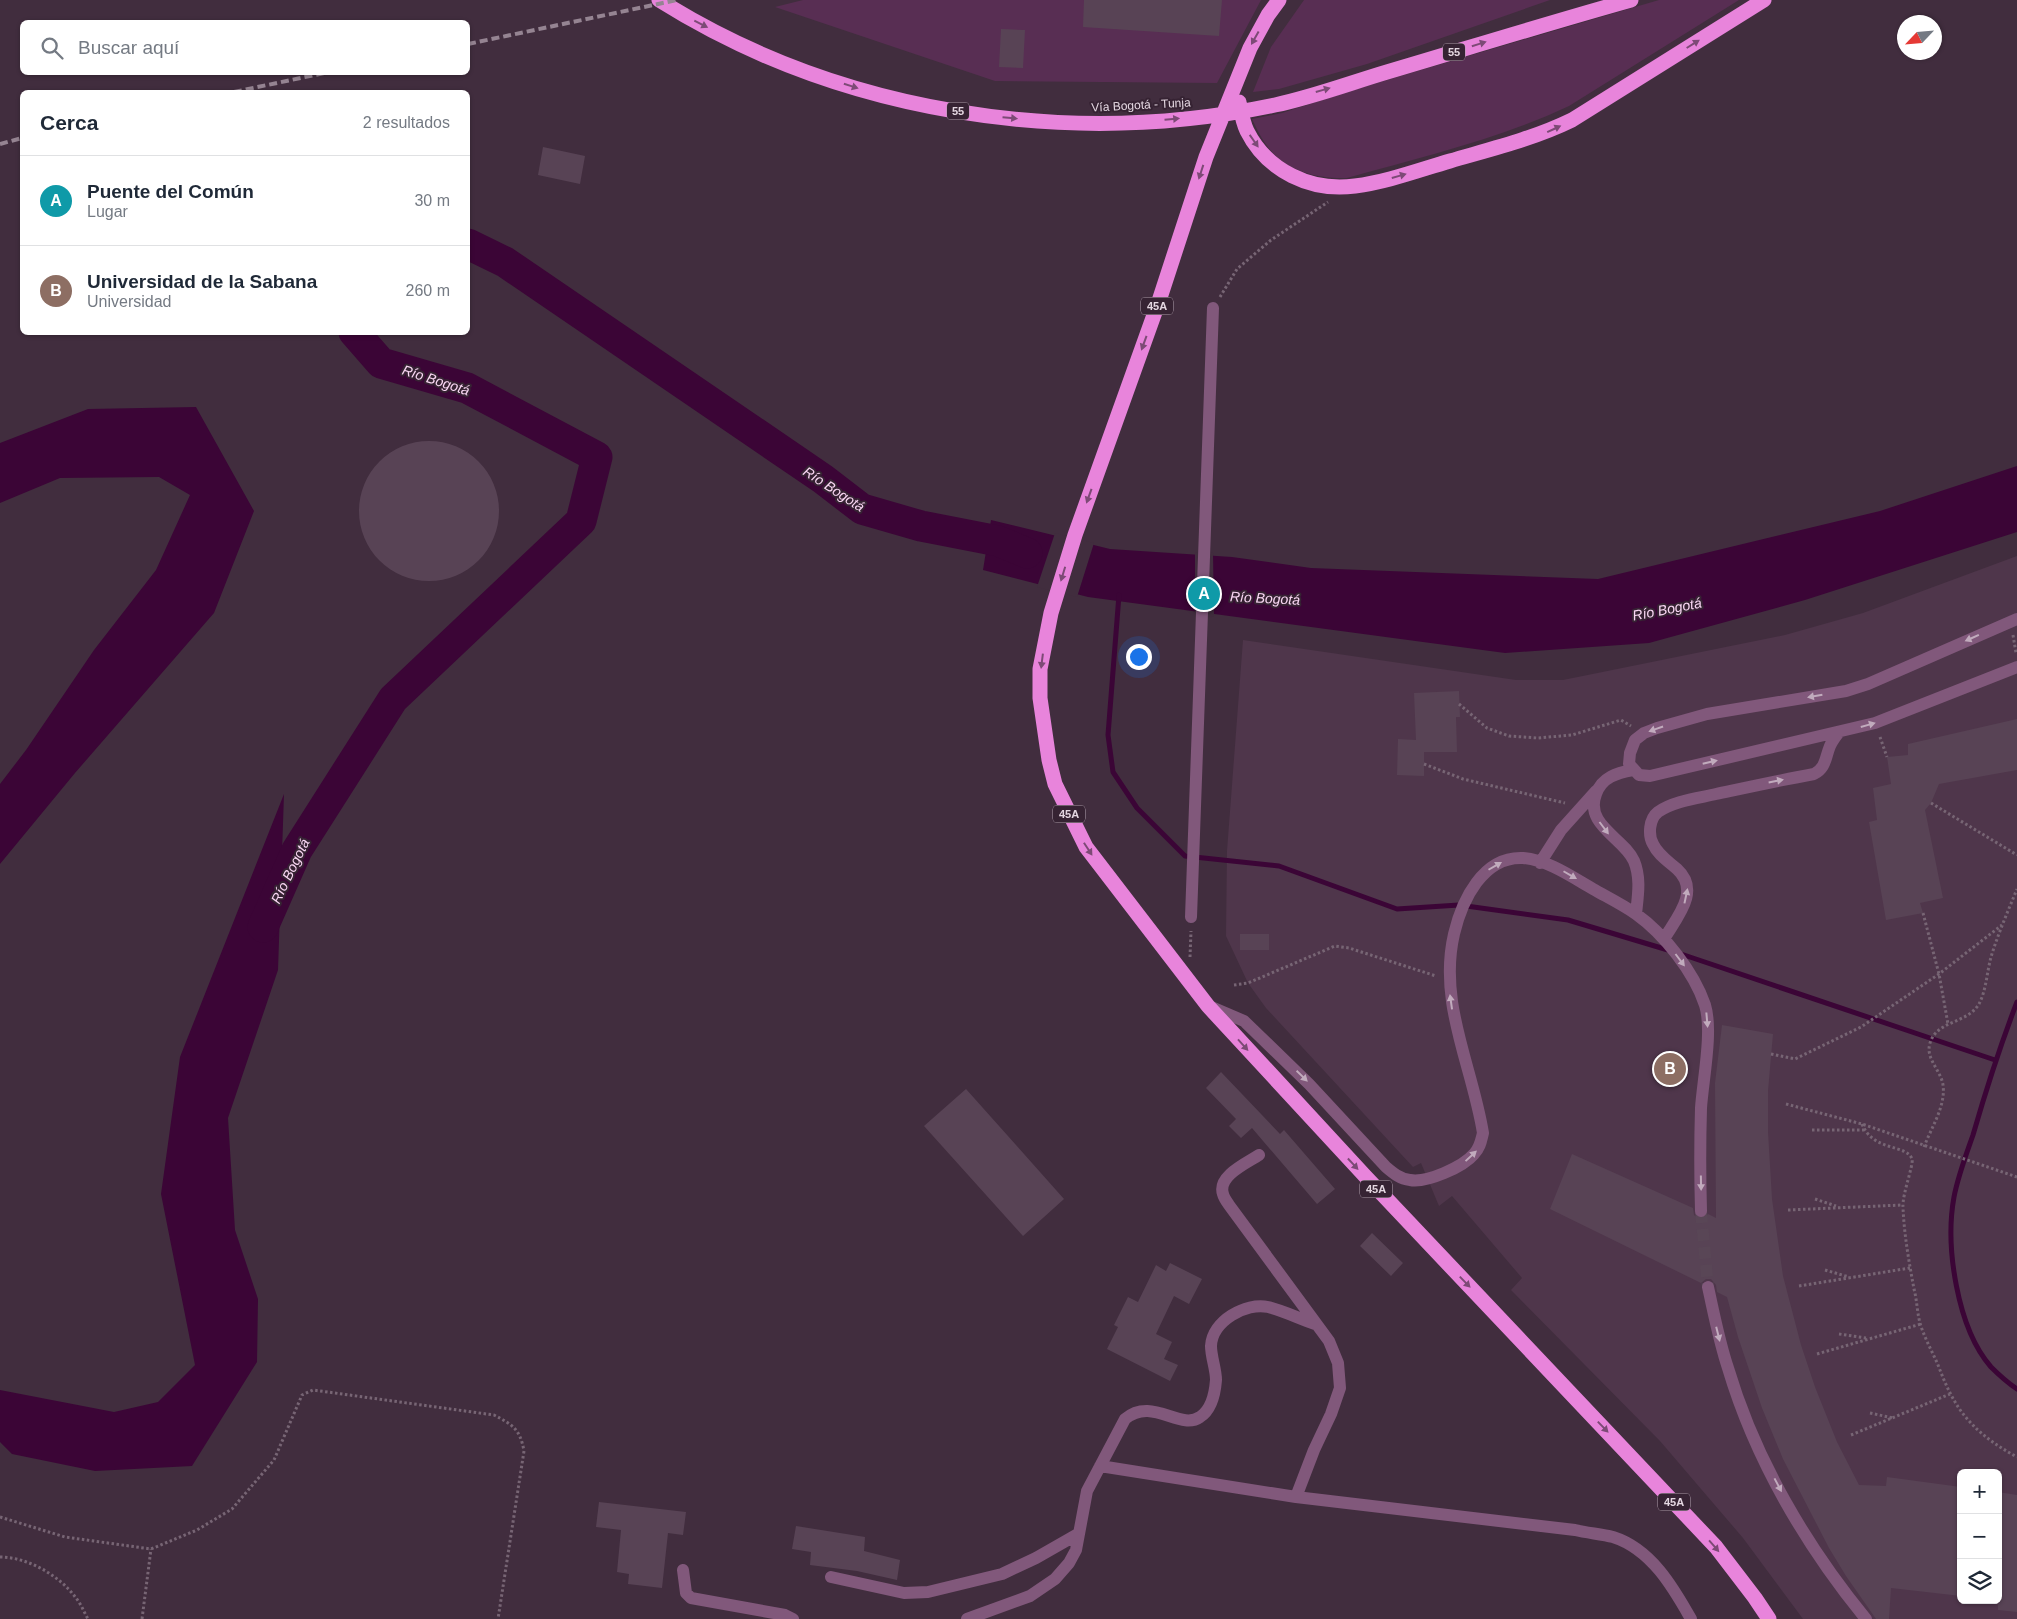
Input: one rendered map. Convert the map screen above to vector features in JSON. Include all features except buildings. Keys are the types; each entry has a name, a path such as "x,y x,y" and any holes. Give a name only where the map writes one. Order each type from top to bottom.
{"highway":[{"name":"Vía Bogotá - Tunja","path":"659,0 680,13 741,44 804,71 870,92 936,108 1004,118 1092,123 1141,122 1200,117 1277,104 1631,0"},
{"name":"45A","path":"1279,0 1268,14 1250,48 1206,157 1156,310 1075,535 1051,613 1040,669 1040,698 1049,760 1056,784 1086,847 1208,1006 1281,1088 1716,1548 1755,1598 1768,1619"},
{"path":"1593,10 1614,0"},
{"path":"1238,78 1239,102 1246,130 1254,144 1277,168 1300,180 1326,187 1354,186 1390,178 1545,133 1572,120 1764,0"}],"street":[{"path":"1191,917 1213,308"},
{"path":"2014,620 1868,684 1846,691 1691,718 1644,733 1635,740 1630,753 1629,764 1639,776 1650,776 1875,723 2016,661"},
{"path":"1666,942 1687,900 1688,889 1686,879 1679,870 1661,855 1653,845 1650,835 1652,823 1658,812 1687,800 1814,774 1820,771 1825,764 1830,746 1839,732"},
{"path":"1540,863 1561,830 1598,789 1613,775 1633,770"},
{"path":"1598,789 1594,798 1594,806 1601,825 1610,836 1628,850 1636,867 1639,879 1636,914"},
{"path":"1208,1006 1244,1021 1309,1084 1386,1167 1404,1179 1418,1181 1428,1179 1468,1159 1480,1146 1483,1133 1453,1016 1449,980 1450,955 1459,915 1481,876 1502,862 1524,858 1556,867 1636,914 1666,942 1691,975 1700,991 1706,1008 1708,1027 1701,1108 1701,1211"},
{"path":"1259,1155 1229,1175 1222,1186 1223,1194 1315,1324 1329,1340 1338,1363 1340,1388 1296,1497"},
{"path":"1708,1287 1728,1370 1760,1452 1818,1554 1866,1619"},
{"path":"967,1619 1030,1596 1055,1579 1069,1564 1076,1550 1087,1491 1125,1419 1130,1414 1144,1411 1161,1412 1186,1422 1199,1418 1210,1408 1216,1380 1211,1345 1216,1330 1232,1315 1249,1308 1267,1307 1315,1324"},
{"path":"1100,1466 1296,1497 1575,1530 1614,1538 1642,1553 1654,1565 1671,1584 1691,1619"},
{"path":"831,1577 904,1594 928,1592 1002,1574 1036,1558 1078,1534"},
{"path":"683,1570 686,1593 691,1598 785,1615 793,1619"}],"path":[{"path":"1213,308 1237,269 1271,240 1331,201"},
{"path":"2014,620 2016,661"},
{"path":"1459,704 1487,728 1509,736 1538,738 1572,736 1621,720 1644,733"},
{"path":"1424,764 1463,779 1581,807"},
{"path":"1931,803 2017,855"},
{"path":"1924,1146 1943,1098 1943,1086 1930,1059 1929,1045 1933,1036 1941,1027 1966,1017 1978,1006 2002,925 2017,889"},
{"path":"1923,913 1939,974 1948,1024"},
{"path":"1188,981 1191,917"},
{"path":"1771,1054 1795,1059 1861,1027 1939,974 2002,925"},
{"path":"1234,985 1248,984 1335,946 1349,948 1449,980"},
{"path":"1786,1104 1862,1124 2015,1177"},
{"path":"1862,1124 1864,1130 1875,1142 1906,1153 1912,1159 1904,1186 1902,1205 1910,1268 1920,1324 1950,1394 1963,1414 1977,1430 1996,1445 2017,1457"},
{"path":"1812,1130 1864,1130"},
{"path":"1815,1199 1839,1208"},
{"path":"1788,1210 1902,1205"},
{"path":"1799,1286 1910,1268"},
{"path":"1825,1270 1852,1277"},
{"path":"1817,1354 1920,1324"},
{"path":"1839,1334 1869,1339"},
{"path":"0,1517 65,1537 151,1549 197,1530 232,1509 274,1460 302,1395 307,1392 313,1390 494,1415 512,1425 521,1438 524,1452 498,1619"},
{"path":"1851,1435 1950,1394"},
{"path":"1870,1413 1893,1418"},
{"path":"142,1619 151,1549"},
{"path":"0,1557 32,1564 59,1580 77,1599 88,1619"}],"shaded area":[{"path":"803,0 1261,0 1217,83 995,81 775,7"},
{"path":"1304,0 1550,0 1367,64 1279,89 1253,92 1271,47"},
{"path":"1659,0 1739,0 1569,106 1488,138 1347,178 1335,178 1312,175 1291,167 1281,160 1272,153 1252,119 1282,113 1353,90"},
{"path":"2017,556 2017,1619 1803,1619 1743,1538 1660,1441 1511,1290 1522,1278 1452,1196 1439,1206 1421,1163 1413,1167 1266,1008 1248,983 1226,936 1227,851 1243,640 1516,680 1563,680 1785,635 1863,613"}],"water":[{"path":"196,407 254,511 214,613 75,773 0,864 0,784 26,750 94,650 156,570 190,495 159,477 60,478 0,503 0,443 88,409"},
{"path":"2017,466 2017,532 1805,600 1649,643 1505,653 1088,597 983,570 991,520 1110,549 1232,557 1311,568 1598,579 1880,511"},
{"path":"284,794 278,970 228,1118 235,1230 258,1299 257,1362 192,1466 95,1471 12,1454 0,1442 0,1390 114,1412 158,1402 195,1365 161,1194 180,1057"}],"pier":[{"path":"1055,533 1094,543 1077,597 1037,587"},
{"path":"1195,552 1213,553 1214,617 1195,614"}],"waterway":[{"name":"Río Bogotá","path":"470,245 505,262 823,479 862,509 921,526 998,541 1027,553"},
{"name":"Río Bogotá","path":"263,927 297,850 393,699 581,521 597,457 467,388 381,363 357,335"},
{"path":"1119,595 1108,735 1113,772 1137,808 1185,856 1279,866 1397,909 1459,905 1568,920 1668,950"},
{"path":"1681,954 1995,1060"},
{"path":"2017,1002 1962,1166 1954,1197 1951,1239 1956,1286 1970,1331 1979,1351 1991,1367 2017,1389"}],"tunnel":[{"path":"1701,1211 1708,1287"}],"railway":[{"path":"470,44 677,0"},
{"path":"244,90 315,75"},
{"path":"0,144 20,139"}],"place":[{"name":"Puente del Común","path":"1204,594"},
{"name":"Universidad de la Sabana","path":"1670,1069"}]}
